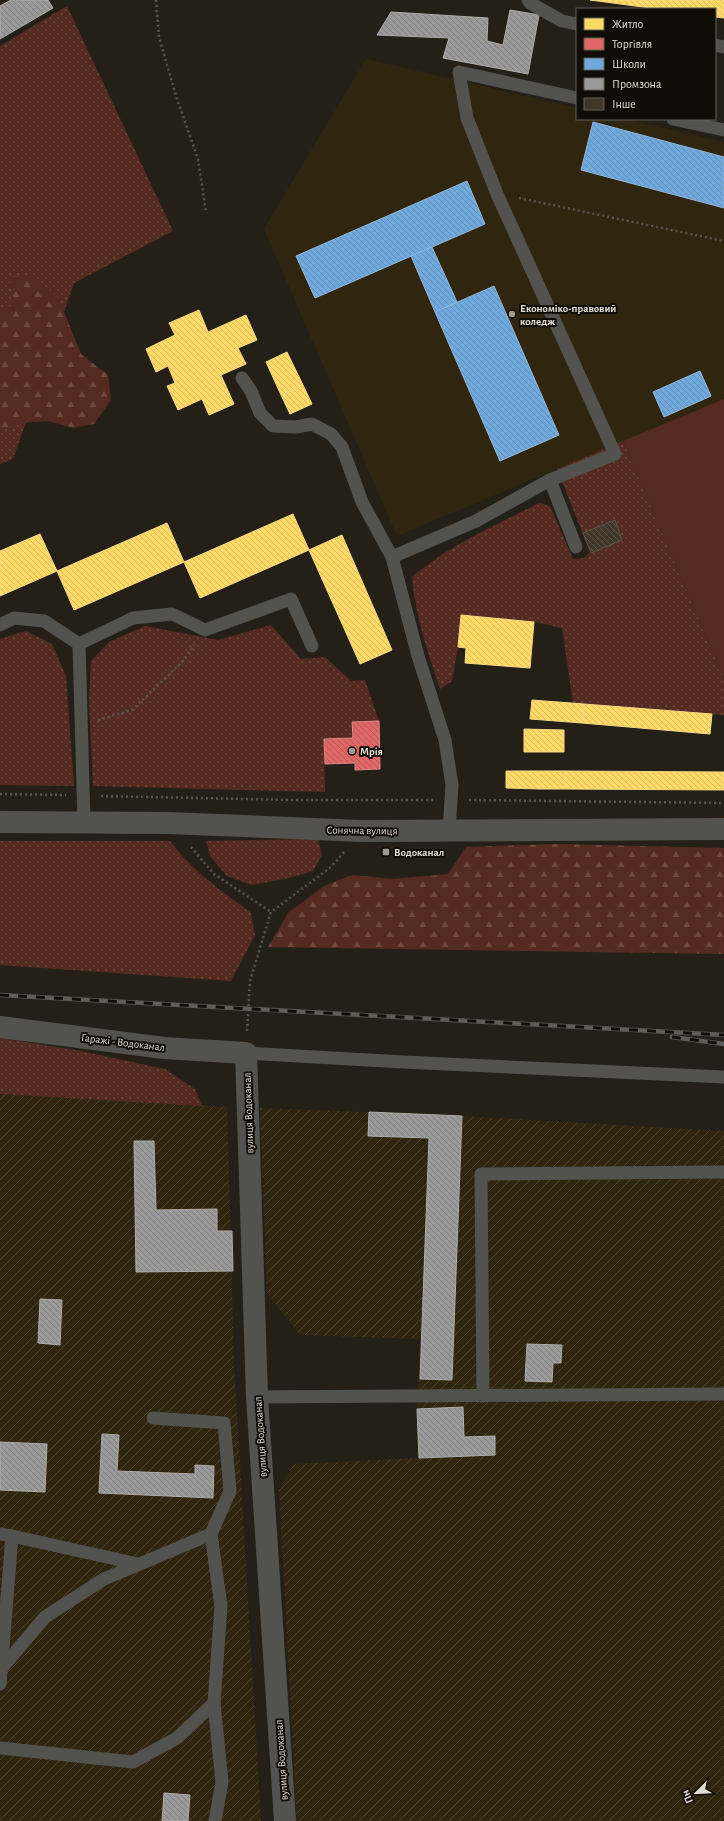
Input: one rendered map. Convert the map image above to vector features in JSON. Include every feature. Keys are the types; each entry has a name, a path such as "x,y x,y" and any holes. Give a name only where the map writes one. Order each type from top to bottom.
{"street":[{"name":"Сонячна вулиця","path":"0,822 169,823 362,831 724,829"},
{"name":"Гаражі - Водоканал","path":"0,1027 164,1048 246,1053"},
{"name":"вулиця Водоканал","path":"246,1053 257,1397 285,1821"}],"lane":[{"path":"528,0 530,3 562,22 576,24"},
{"path":"392,557 476,521 550,480 615,454 497,194 467,118 459,72 576,98"},
{"path":"678,120 724,130"},
{"path":"242,378 260,413 273,426 296,427 312,424 331,434 342,447 362,502 392,557 418,656 445,740 452,785 449,831"},
{"path":"550,480 576,547"},
{"path":"79,644 133,618 172,614 205,630 291,599 312,646"},
{"path":"0,625 14,618 44,621 79,644"},
{"path":"79,644 84,822"},
{"path":"246,1053 724,1077"},
{"path":"483,1396 481,1174 724,1172"},
{"path":"257,1397 724,1394"},
{"path":"153,1418 224,1423 230,1491 211,1534 221,1606 214,1703 222,1782 215,1821"},
{"path":"1,1669 45,1617 104,1579 211,1534"},
{"path":"0,1684 6,1535 138,1564"},
{"path":"0,1748 133,1762 177,1738 214,1703"}],"path":[{"path":"156,0 159,37 176,96 198,159 206,212"},
{"path":"497,194 724,241"},
{"path":"81,725 132,710 183,661 205,630"},
{"path":"0,794 293,800 724,803"},
{"path":"169,823 214,874 270,912"},
{"path":"246,1053 250,981 270,912 331,867 362,831"}],"shaded area":[{"name":"Економіко-правовий коледж","path":"366,59 576,108 576,120 630,120 724,142 724,399 397,536 264,229"},
{"path":"0,1094 227,1107 234,1364 261,1821 0,1821"},
{"path":"260,1108 462,1116 724,1131 724,1821 297,1821 279,1490 293,1464 419,1458 417,1409 421,1339 300,1335 267,1293"}],"green space":[{"path":"67,6 173,231 74,283 13,459 0,464 0,46"},
{"path":"9,276 37,278 58,297 81,354 108,375 111,400 94,424 73,428 48,421 18,423 0,430 0,309 13,305"},
{"path":"724,399 724,678 623,441"},
{"path":"623,441 724,678 724,715 573,703 562,628 534,622 461,616 458,647 452,681 440,689 419,620 412,577 457,545 539,503 550,506 573,559 584,558 590,552 557,469"},
{"path":"271,625 301,659 325,657 351,681 365,680 379,721 353,722 353,738 324,739 325,792 93,786 89,702 91,661 109,642 145,626 218,640"},
{"path":"26,631 52,644 66,676 74,786 0,785 0,639"},
{"path":"318,839 322,855 313,871 289,878 251,885 227,876 210,856 206,841"},
{"path":"0,841 170,841 178,852 197,871 251,913 255,935 231,981 0,965"},
{"path":"554,844 724,848 724,954 268,947 288,913 324,886 352,875 392,879 448,874 466,847"},
{"path":"0,1038 81,1051 165,1069 195,1089 202,1106 0,1094"}],"building: Житло":[{"path":"590,0 724,0 724,18 716,17 716,8 650,8"},
{"path":"199,310 208,332 246,315 257,340 238,348 246,364 221,375 234,404 209,415 202,399 178,410 167,386 175,383 168,366 156,372 146,349 175,335 169,323"},
{"path":"287,352 303,385 281,395 266,362"},
{"path":"303,385 312,404 290,414 281,395"},
{"path":"293,514 309,550 200,598 184,562"},
{"path":"167,523 184,562 74,610 57,571"},
{"path":"40,534 57,571 0,596 0,551"},
{"path":"342,535 392,650 360,664 309,550"},
{"path":"461,615 534,622 530,668 465,663 466,648 458,647"},
{"path":"532,700 584,704 582,723 530,719"},
{"path":"584,704 712,714 710,734 582,723"},
{"path":"524,729 564,730 564,752 524,752"},
{"path":"506,771 539,771 540,789 506,788"},
{"path":"539,771 565,771 565,789 540,789"},
{"path":"565,771 724,772 724,790 565,789"}],"building: Торгівля":[{"name":"Мрія","path":"379,721 380,769 355,770 355,763 325,764 324,739 353,738 352,722"}],"building: Школи":[{"path":"593,122 724,157 724,208 581,170"},
{"path":"467,181 485,224 315,298 296,256"},
{"path":"432,247 457,302 435,312 411,256"},
{"path":"494,286 559,435 500,461 435,312"},
{"path":"700,371 711,396 664,417 653,392"}],"building: Промзона":[{"path":"11,0 48,0 53,8 0,39 0,6"},
{"path":"510,10 539,15 528,74 443,58 449,38 377,35 391,12 488,18 487,41 503,45"},
{"path":"369,1112 462,1116 452,1380 420,1379 429,1138 368,1136"},
{"path":"134,1141 154,1141 156,1210 217,1209 217,1231 232,1231 233,1271 136,1272"},
{"path":"40,1299 62,1300 60,1345 38,1343"},
{"path":"527,1344 562,1345 561,1363 553,1363 552,1382 525,1381"},
{"path":"463,1407 464,1437 495,1436 495,1455 419,1458 417,1409"},
{"path":"102,1434 119,1435 117,1471 195,1474 195,1465 214,1466 213,1498 99,1493"},
{"path":"0,1442 47,1444 45,1492 0,1490"},
{"path":"164,1793 190,1795 188,1821 162,1821"}],"building: Інше":[{"path":"615,520 622,540 591,553 583,533"}],"railway":[{"path":"0,995 724,1035"},
{"path":"672,1037 724,1044"}],"place":[{"name":"Економіко-правовий коледж","path":"512,314"},
{"name":"Мрія","path":"352,751"},
{"name":"Водоканал","path":"386,852"}]}
